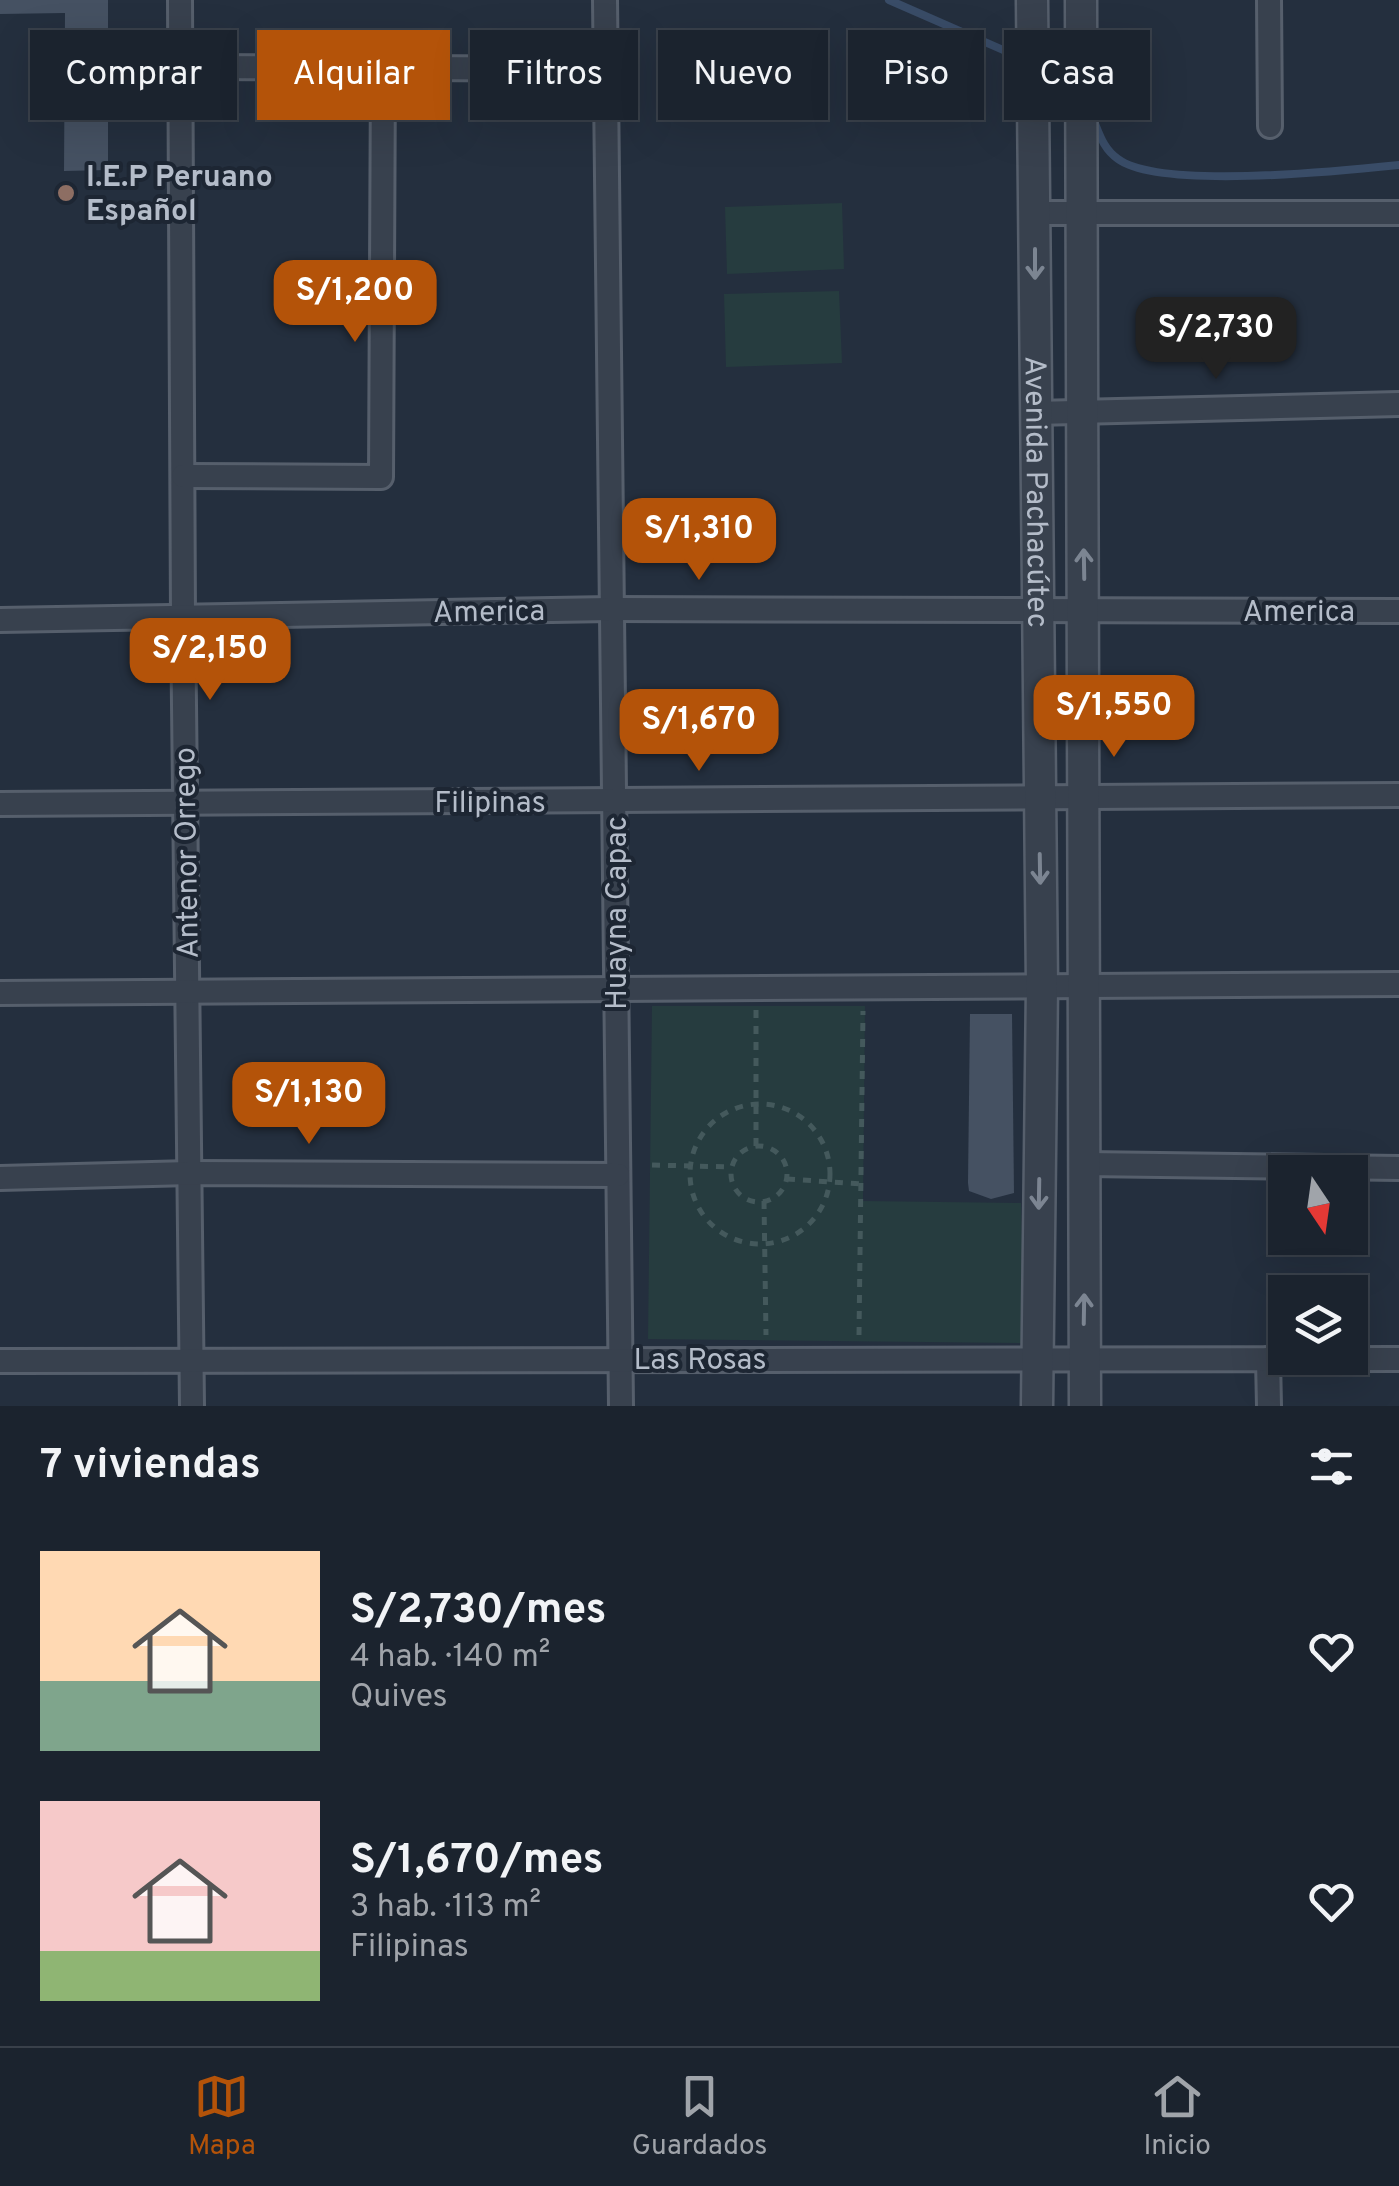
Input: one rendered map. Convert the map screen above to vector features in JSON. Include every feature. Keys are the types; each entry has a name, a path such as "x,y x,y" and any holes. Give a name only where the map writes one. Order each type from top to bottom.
{"street":[{"name":"Antenor Orrego","path":"180,0 180,30"},
{"name":"Huayna Capac","path":"605,0 605,30"},
{"name":"Avenida Pachacútec","path":"1032,0 1042,986 1037,1406"},
{"name":"Avenida Pachacútec","path":"1081,0 1085,1406"},
{"path":"1268,0 1270,126"},
{"name":"Antenor Orrego","path":"180,120 192,1406"},
{"path":"183,476 381,477 383,120"},
{"name":"Huayna Capac","path":"605,120 622,1406"},
{"path":"1034,213 1399,213"},
{"path":"1036,413 1399,404"},
{"name":"America","path":"0,620 610,609 1399,610"},
{"name":"Filipinas","path":"0,804 1399,795"},
{"path":"0,993 1399,984"},
{"path":"1086,1164 1399,1168"},
{"path":"0,1178 190,1173 618,1175"},
{"name":"Las Rosas","path":"0,1361 1268,1359"},
{"name":"Las Rosas","path":"1368,1359 1399,1359"},
{"path":"1268,1375 1269,1406"}],"path":[{"path":"859,1338 863,1008"},
{"path":"756,1010 756,1146"},
{"path":"754,1104 785,1109 811,1126 826,1152 830,1184 824,1202 801,1231 765,1244 725,1235 708,1222 690,1186 695,1146 719,1117 754,1104"},
{"path":"756,1146 774,1149 786,1164 786,1178 782,1190 764,1201 749,1200 741,1195 732,1179 732,1167 739,1154 756,1146"},
{"path":"652,1164 732,1167"},
{"path":"786,1178 861,1184"},
{"path":"764,1201 766,1338"}],"green space":[{"path":"842,203 844,269 727,274 725,207"},
{"path":"839,291 842,363 726,367 724,294"},
{"path":"652,1006 865,1006 863,1201 1021,1203 1024,1343 648,1339"}],"building":[{"path":"0,0 108,0 108,30 65,30 65,13 0,14"},
{"path":"64,120 108,120 108,170 64,171"},
{"path":"970,1014 1012,1014 1014,1193 991,1199 969,1191 968,1183"}],"waterway":[{"path":"889,0 1004,50"},
{"path":"1094,121 1106,147 1118,159 1172,174 1253,176 1399,165"}],"place":[{"name":"I.E.P Peruano Español","path":"66,193"}]}
